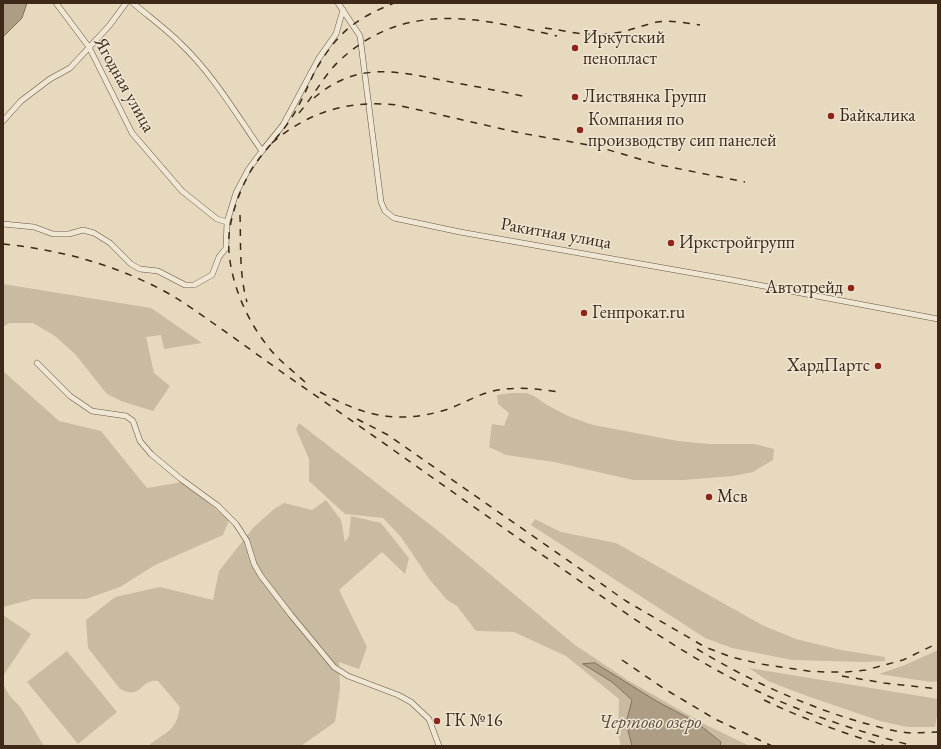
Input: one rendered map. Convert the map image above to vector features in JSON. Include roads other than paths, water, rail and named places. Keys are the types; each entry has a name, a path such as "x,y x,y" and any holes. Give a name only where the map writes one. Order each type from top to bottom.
{"street":[{"name":"Ягодная улица","path":"56,3 89,47 132,133 182,191 217,219 227,222"},
{"path":"3,121 21,101 50,79 70,68 109,26 126,3"},
{"path":"132,3 180,42 201,65 262,151"},
{"name":"Ракитная улица","path":"338,3 360,36 381,202 385,211 394,218 460,232 717,277 938,319"},
{"path":"3,224 34,227 54,234 69,234 83,230 94,233 110,243 131,264 140,269 158,271 185,285 194,285 212,274 219,257 226,248 227,222 236,193 248,170 283,125 319,58 336,34 343,10"},
{"path":"37,363 70,396 92,411 126,416 133,421 140,441 151,454 185,482 218,506 236,524 247,541 254,564 261,576 291,616 334,667 348,676 398,695 411,702 429,719 439,746"}],"water":[{"path":"3,3 27,3 22,18 3,37"},
{"name":"Чертово озеро","path":"595,663 658,702 696,722 721,742 720,746 632,746 626,723 632,700 612,682 583,664"}],"railway":[{"path":"305,382 270,349 258,333 244,307 238,293 230,264 229,235 232,220 239,196 249,174 292,117 314,73 331,46 342,34 359,21 373,12 394,3"},
{"path":"299,113 338,62 363,42 388,29 415,22 442,19 470,20 498,23 557,36"},
{"path":"545,28 580,34 598,35 621,32 663,21 700,25"},
{"path":"314,98 330,86 346,78 377,72 410,74 527,97"},
{"path":"272,143 300,123 330,110 362,104 397,105 520,133 595,146 660,165 745,182"},
{"path":"240,215 242,270 244,291 247,302"},
{"path":"3,244 66,254 125,273 164,291 183,302 612,604 692,656 737,681 786,704 836,723 914,746"},
{"path":"320,392 350,407 365,412 395,417 411,417 445,410 481,395 501,389 526,388 560,392"},
{"path":"357,419 388,435 626,601 705,647 731,657 761,664 808,671 846,672 866,670 903,660 938,643"},
{"path":"697,649 776,691 818,708 885,729 911,733 938,732"},
{"path":"622,660 663,688 715,719 772,746"},
{"path":"842,676 884,683 938,689"},
{"path":"764,700 824,725 885,746"}],"place":[{"name":"Иркутский пенопласт","path":"575,48"},
{"name":"Листвянка Групп","path":"575,97"},
{"name":"Байкалика","path":"831,116"},
{"name":"Компания по производству сип панелей","path":"580,130"},
{"name":"Иркстройгрупп","path":"671,243"},
{"name":"Автотрейд","path":"851,288"},
{"name":"Генпрокат.ru","path":"584,313"},
{"name":"ХардПартс","path":"878,366"},
{"name":"Мсв","path":"709,497"},
{"name":"ГК №16","path":"437,721"}]}
